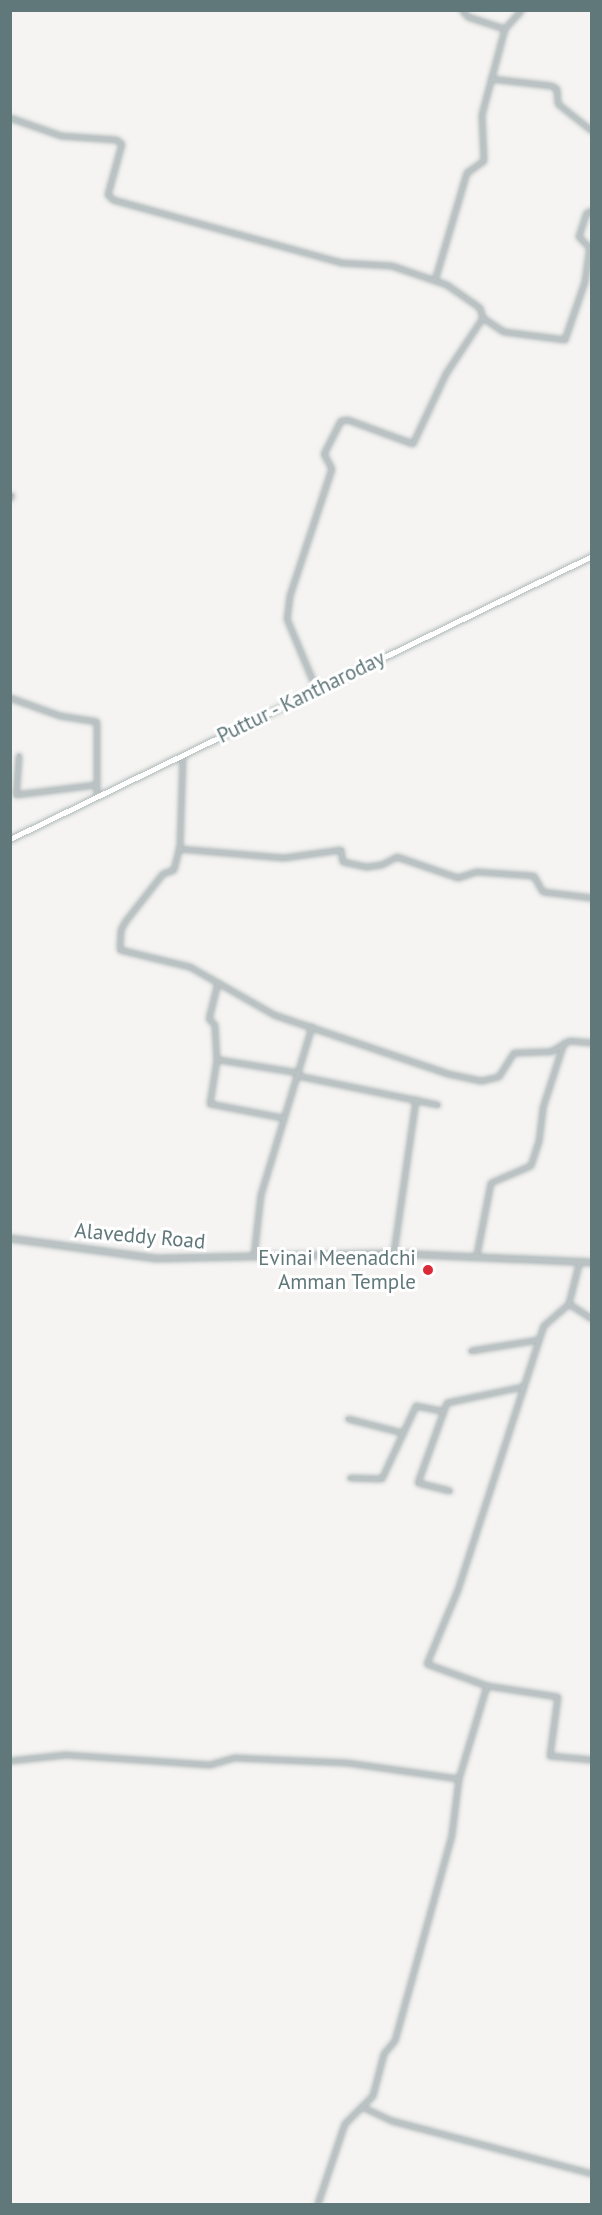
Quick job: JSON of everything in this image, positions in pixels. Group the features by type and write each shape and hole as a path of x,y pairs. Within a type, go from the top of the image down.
{"main road":[{"name":"Puttur - Kantharoday","path":"10,839 591,556"}],"street":[{"path":"462,10 468,17 505,29"},
{"path":"435,282 467,173 484,161 482,115 505,29 522,10"},
{"path":"491,79 557,89 558,104 591,131"},
{"path":"10,118 61,136 117,140 122,144 108,195 113,200 341,263 392,266 435,282 480,308 483,318 504,332 565,340 585,282 591,250 579,237 587,213 591,211"},
{"path":"316,688 287,619 302,555 332,469 324,454 341,421 348,420 413,444 446,374 483,318"},
{"path":"10,698 60,716 97,722 97,797"},
{"path":"19,756 16,795 96,785"},
{"path":"183,756 179,849 174,870 163,874 126,921 118,944 120,950 190,967 274,1015 448,1074 482,1081 493,1082 499,1077 514,1053 551,1052 564,1041 591,1043"},
{"path":"179,849 284,858 341,850 343,862 367,867 382,865 397,857 458,878 477,872 534,876 543,892 591,898"},
{"path":"218,983 209,1019 215,1025 217,1060 210,1104 284,1118"},
{"path":"254,1257 261,1195 312,1027"},
{"path":"477,1255 491,1183 531,1166 539,1142 543,1108 564,1041"},
{"path":"219,1060 299,1074 438,1105"},
{"path":"394,1253 416,1100"},
{"name":"Alaveddy Road","path":"10,1238 156,1258 394,1253 591,1262"},
{"path":"580,1260 569,1304 544,1326 458,1590 427,1664 487,1686 558,1697 550,1756 591,1760"},
{"path":"569,1304 591,1319"},
{"path":"471,1351 539,1340"},
{"path":"450,1491 418,1483 442,1410 452,1400 523,1387"},
{"path":"350,1478 382,1479 416,1406 442,1410"},
{"path":"348,1419 403,1433"},
{"path":"318,2205 345,2124 373,2096 384,2054 395,2041 452,1835 459,1779 487,1686"},
{"path":"10,1761 66,1755 210,1765 235,1758 347,1763 459,1779"},
{"path":"362,2107 392,2121 591,2174"}],"place":[{"name":"Evinai Meenadchi Amman Temple","path":"428,1270"}]}
